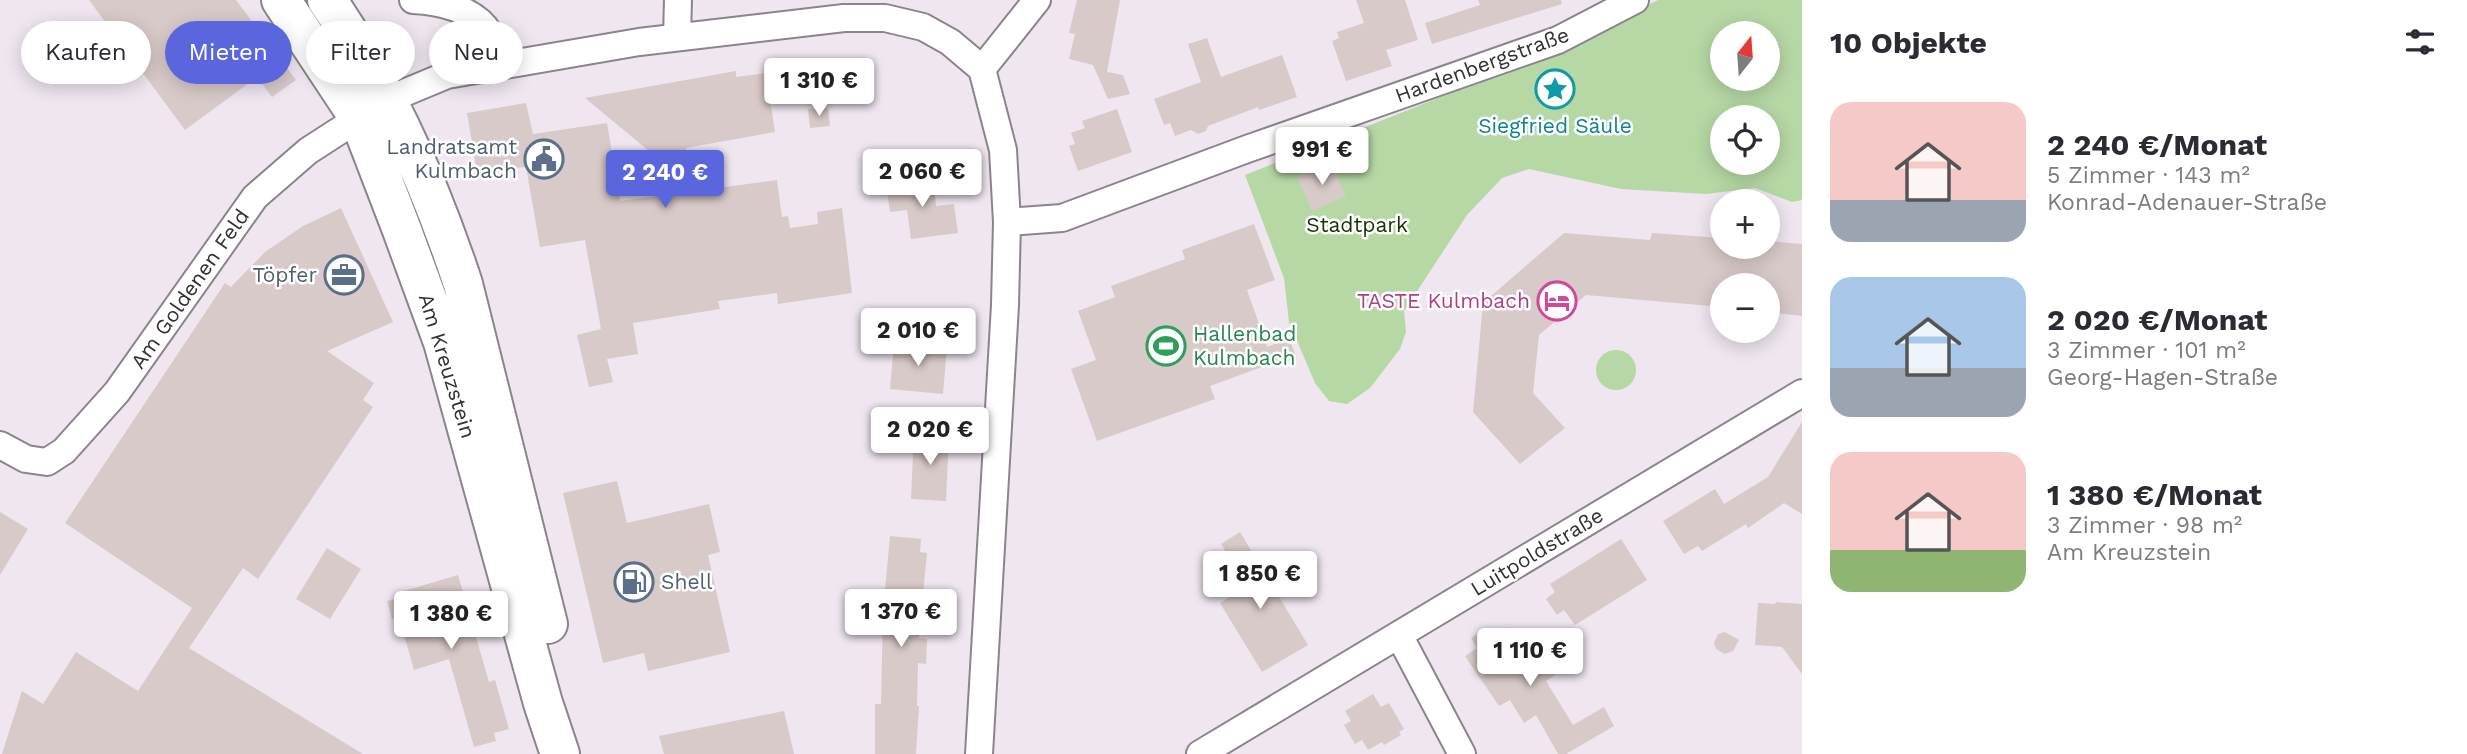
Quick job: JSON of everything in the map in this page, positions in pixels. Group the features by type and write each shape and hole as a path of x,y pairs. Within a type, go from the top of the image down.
{"main road":[{"name":"Am Kreuzstein","path":"281,0 373,109 425,180 463,284 568,698 586,754"},
{"name":"Am Kreuzstein","path":"327,0 344,24 373,109 443,342 560,754"}],"street":[{"path":"414,0 448,6 470,15 476,21"},
{"path":"677,37 678,0"},
{"path":"979,754 1005,305 1007,222 1003,150 982,69 1037,0"},
{"name":"Hardenbergstraße","path":"1007,222 1062,218 1247,149 1558,40 1626,2"},
{"name":"Am Goldenen Feld","path":"523,62 677,37 844,18 885,18 923,27 950,42 982,69"},
{"name":"Am Goldenen Feld","path":"0,445 26,460 47,461 64,452 117,392 255,197 308,151 373,109 429,83"},
{"name":"Luitpoldstraße","path":"1200,754 1802,393"},
{"path":"1399,635 1461,754"}],"green space":[{"name":"Stadtpark","path":"1658,0 1802,0 1802,200 1792,202 1780,197 1780,189 1710,189 1710,194 1706,194 1621,189 1529,169 1502,178 1467,215 1404,311 1406,332 1400,349 1370,388 1347,404 1329,401 1315,383 1289,322 1284,278 1245,175 1556,51"},
{"path":"1616,350 1630,356 1636,370 1630,384 1616,390 1602,384 1596,370 1602,356"}],"building":[{"path":"89,0 236,0 252,21 165,21 165,84 247,84 185,130 151,84 151,21 105,21"},
{"path":"1077,0 1120,0 1107,72 1123,75 1130,94 1108,99 1093,65 1069,59 1075,34 1069,33"},
{"path":"1356,0 1405,0 1418,40 1386,50 1392,66 1346,81 1332,41 1339,38 1337,32 1364,23"},
{"path":"1478,0 1561,0 1562,4 1432,44 1425,23 1480,5"},
{"path":"1207,38 1221,77 1282,55 1297,97 1259,110 1258,107 1208,126 1206,131 1198,134 1191,130 1175,136 1170,123 1164,125 1154,99 1201,82 1188,44"},
{"path":"736,71 736,77 766,73 775,132 686,148 688,192 777,180 782,217 788,216 790,228 818,224 817,212 842,208 852,293 778,304 777,293 718,301 720,309 633,323 638,354 607,359 613,382 589,387 577,335 601,329 585,240 540,247 526,167 477,172 467,113 526,103 533,134 607,123 620,201 672,194 661,161 585,98"},
{"path":"262,84 290,84 272,97"},
{"path":"828,108 830,126 810,128 808,109"},
{"path":"1117,109 1132,152 1078,171 1069,146 1075,144 1071,133 1085,128 1082,121"},
{"path":"1331,162 1346,196 1312,211 1297,177"},
{"path":"933,178 936,206 954,204 958,233 911,239 907,210 890,212 886,184"},
{"path":"341,208 393,322 327,351 374,383 363,400 373,407 258,579 243,568 189,648 363,754 2,754 22,691 43,704 76,652 138,691 192,608 65,523 225,283 231,287 265,252 303,226"},
{"name":"Hallenbad Kulmbach","path":"1254,224 1275,280 1247,290 1273,363 1210,386 1215,399 1097,441 1071,369 1096,360 1078,311 1115,297 1111,286 1185,259 1182,250"},
{"path":"1564,233 1650,240 1652,233 1710,237 1710,259 1780,259 1780,242 1802,244 1802,316 1780,313 1780,273 1710,273 1710,306 1586,295 1539,335 1533,393 1565,428 1520,464 1473,412 1483,303"},
{"path":"1289,338 1297,359 1275,366 1267,347"},
{"path":"894,342 947,347 943,394 890,389"},
{"path":"1802,422 1802,514 1784,503 1748,528 1746,524 1702,551 1698,546 1684,554 1663,521 1715,489 1724,504 1768,477"},
{"path":"914,434 949,435 946,501 911,499"},
{"path":"617,481 627,523 709,504 720,552 708,555 730,652 648,671 644,653 603,663 563,493"},
{"path":"0,512 28,529 0,575"},
{"path":"1240,532 1308,645 1262,672 1220,603 1248,586 1221,544"},
{"path":"890,536 921,539 920,552 927,553 923,594 921,593 919,638 927,639 926,664 918,663 916,754 875,754 875,704 881,704 883,612"},
{"path":"1621,539 1647,580 1575,625 1564,610 1557,615 1546,599 1555,592 1550,584"},
{"path":"327,548 361,569 330,619 296,599"},
{"path":"458,575 489,682 495,680 509,729 494,733 496,741 474,747 449,659 414,670 399,617 392,619 387,601 406,596 404,591"},
{"path":"1758,603 1802,604 1802,674 1782,647 1755,645"},
{"path":"1510,627 1517,639 1529,632 1555,675 1546,681 1573,725 1604,707 1614,726 1566,754 1558,754 1536,715 1524,723 1510,700 1499,706 1465,656 1477,648 1471,638 1488,628 1493,637"},
{"path":"1725,632 1739,640 1733,651 1725,654 1716,649 1714,643 1718,634"},
{"path":"1373,694 1381,707 1389,703 1404,729 1399,732 1401,735 1384,745 1382,742 1368,750 1362,740 1355,744 1344,725 1351,721 1345,711"},
{"path":"784,711 794,754 664,754 659,736"}],"place":[{"name":"Siegfried Säule","path":"1555,89"},
{"name":"Landratsamt Kulmbach","path":"544,159"},
{"name":"Töpfer","path":"344,275"},
{"name":"TASTE Kulmbach","path":"1557,301"},
{"name":"Hallenbad Kulmbach","path":"1166,346"},
{"name":"Shell","path":"634,582"}]}
